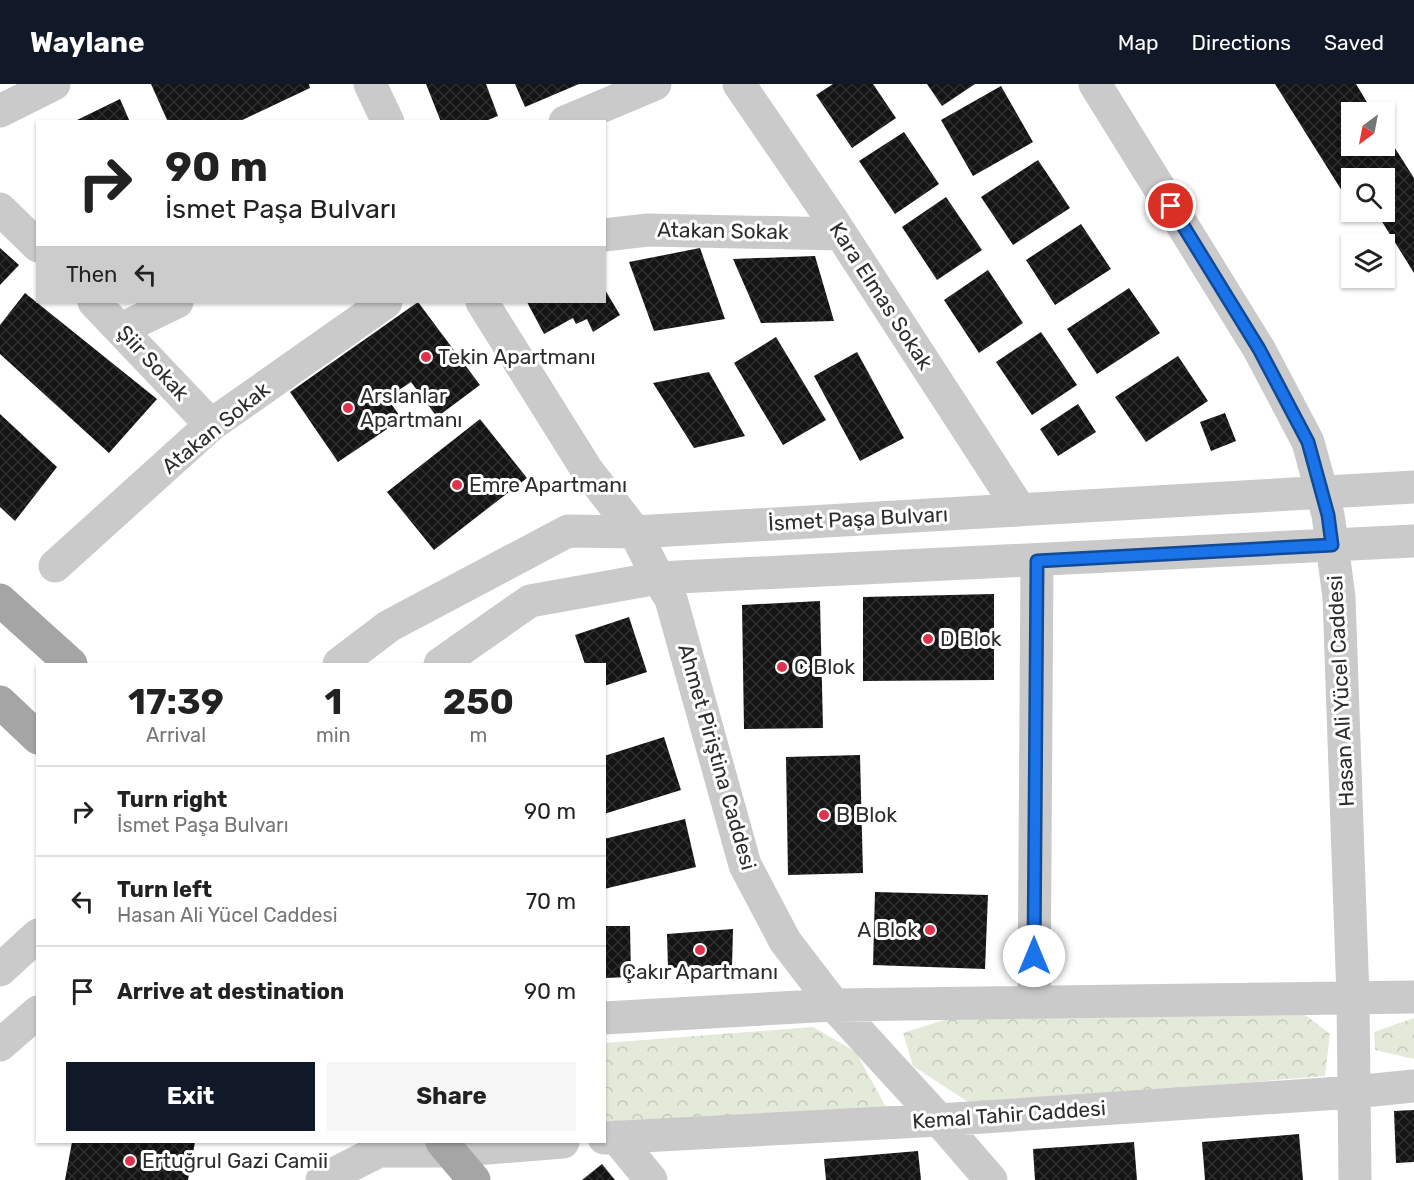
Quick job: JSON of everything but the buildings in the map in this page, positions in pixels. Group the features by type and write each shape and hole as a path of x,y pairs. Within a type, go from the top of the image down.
{"main road":[{"path":"0,600 70,663"},
{"path":"0,702 36,736"},
{"path":"446,1146 474,1180"}],"street":[{"path":"0,111 54,84"},
{"path":"370,84 387,120"},
{"path":"569,120 655,84"},
{"name":"Kara Elmas Sokak","path":"739,84 841,234 1020,510"},
{"name":"Hasan Ali Yücel Caddesi","path":"1095,84 1259,349 1308,442 1328,515 1339,597 1353,997 1355,1180"},
{"path":"0,209 36,244"},
{"name":"Atakan Sokak","path":"606,235 648,230 841,234"},
{"name":"Şiir Sokak","path":"95,303 212,425"},
{"path":"122,329 175,303"},
{"name":"Atakan Sokak","path":"55,566 212,425 385,303"},
{"name":"Ahmet Piriştina Caddesi","path":"483,303 587,470 635,532 671,599 744,865 785,941 834,1005 991,1180"},
{"name":"İsmet Paşa Bulvarı","path":"340,663 389,626 568,531 635,532 1414,487"},
{"path":"441,663 530,601 658,578 1414,541"},
{"path":"1034,1003 1037,561"},
{"path":"0,970 36,937"},
{"path":"606,1018 834,1005 1414,997"},
{"path":"0,1045 36,1014"},
{"name":"Kemal Tahir Caddesi","path":"610,1138 939,1120 1414,1086"},
{"path":"610,1138 651,1180"},
{"path":"322,1180 379,1151 534,1143"}],"green space":[{"path":"1300,1011 1330,1034 1325,1076 1145,1091 968,1102 913,1066 903,1033 950,1018"},
{"path":"1414,1018 1414,1059 1375,1050 1374,1032"},
{"path":"813,1027 856,1052 886,1107 828,1113 606,1122 606,1043"}],"place":[{"name":"Tekin Apartmanı","path":"426,357"},
{"name":"Arslanlar Apartmanı","path":"348,408"},
{"name":"Emre Apartmanı","path":"457,485"},
{"name":"D Blok","path":"928,639"},
{"name":"C Blok","path":"782,667"},
{"name":"B Blok","path":"824,815"},
{"name":"A Blok","path":"930,930"},
{"name":"Çakır Apartmanı","path":"700,950"},
{"name":"Ertuğrul Gazi Camii","path":"130,1161"}],"route":[{"path":"1034,956 1037,561 1332,545 1328,515 1308,442 1259,349 1171,206"}]}
